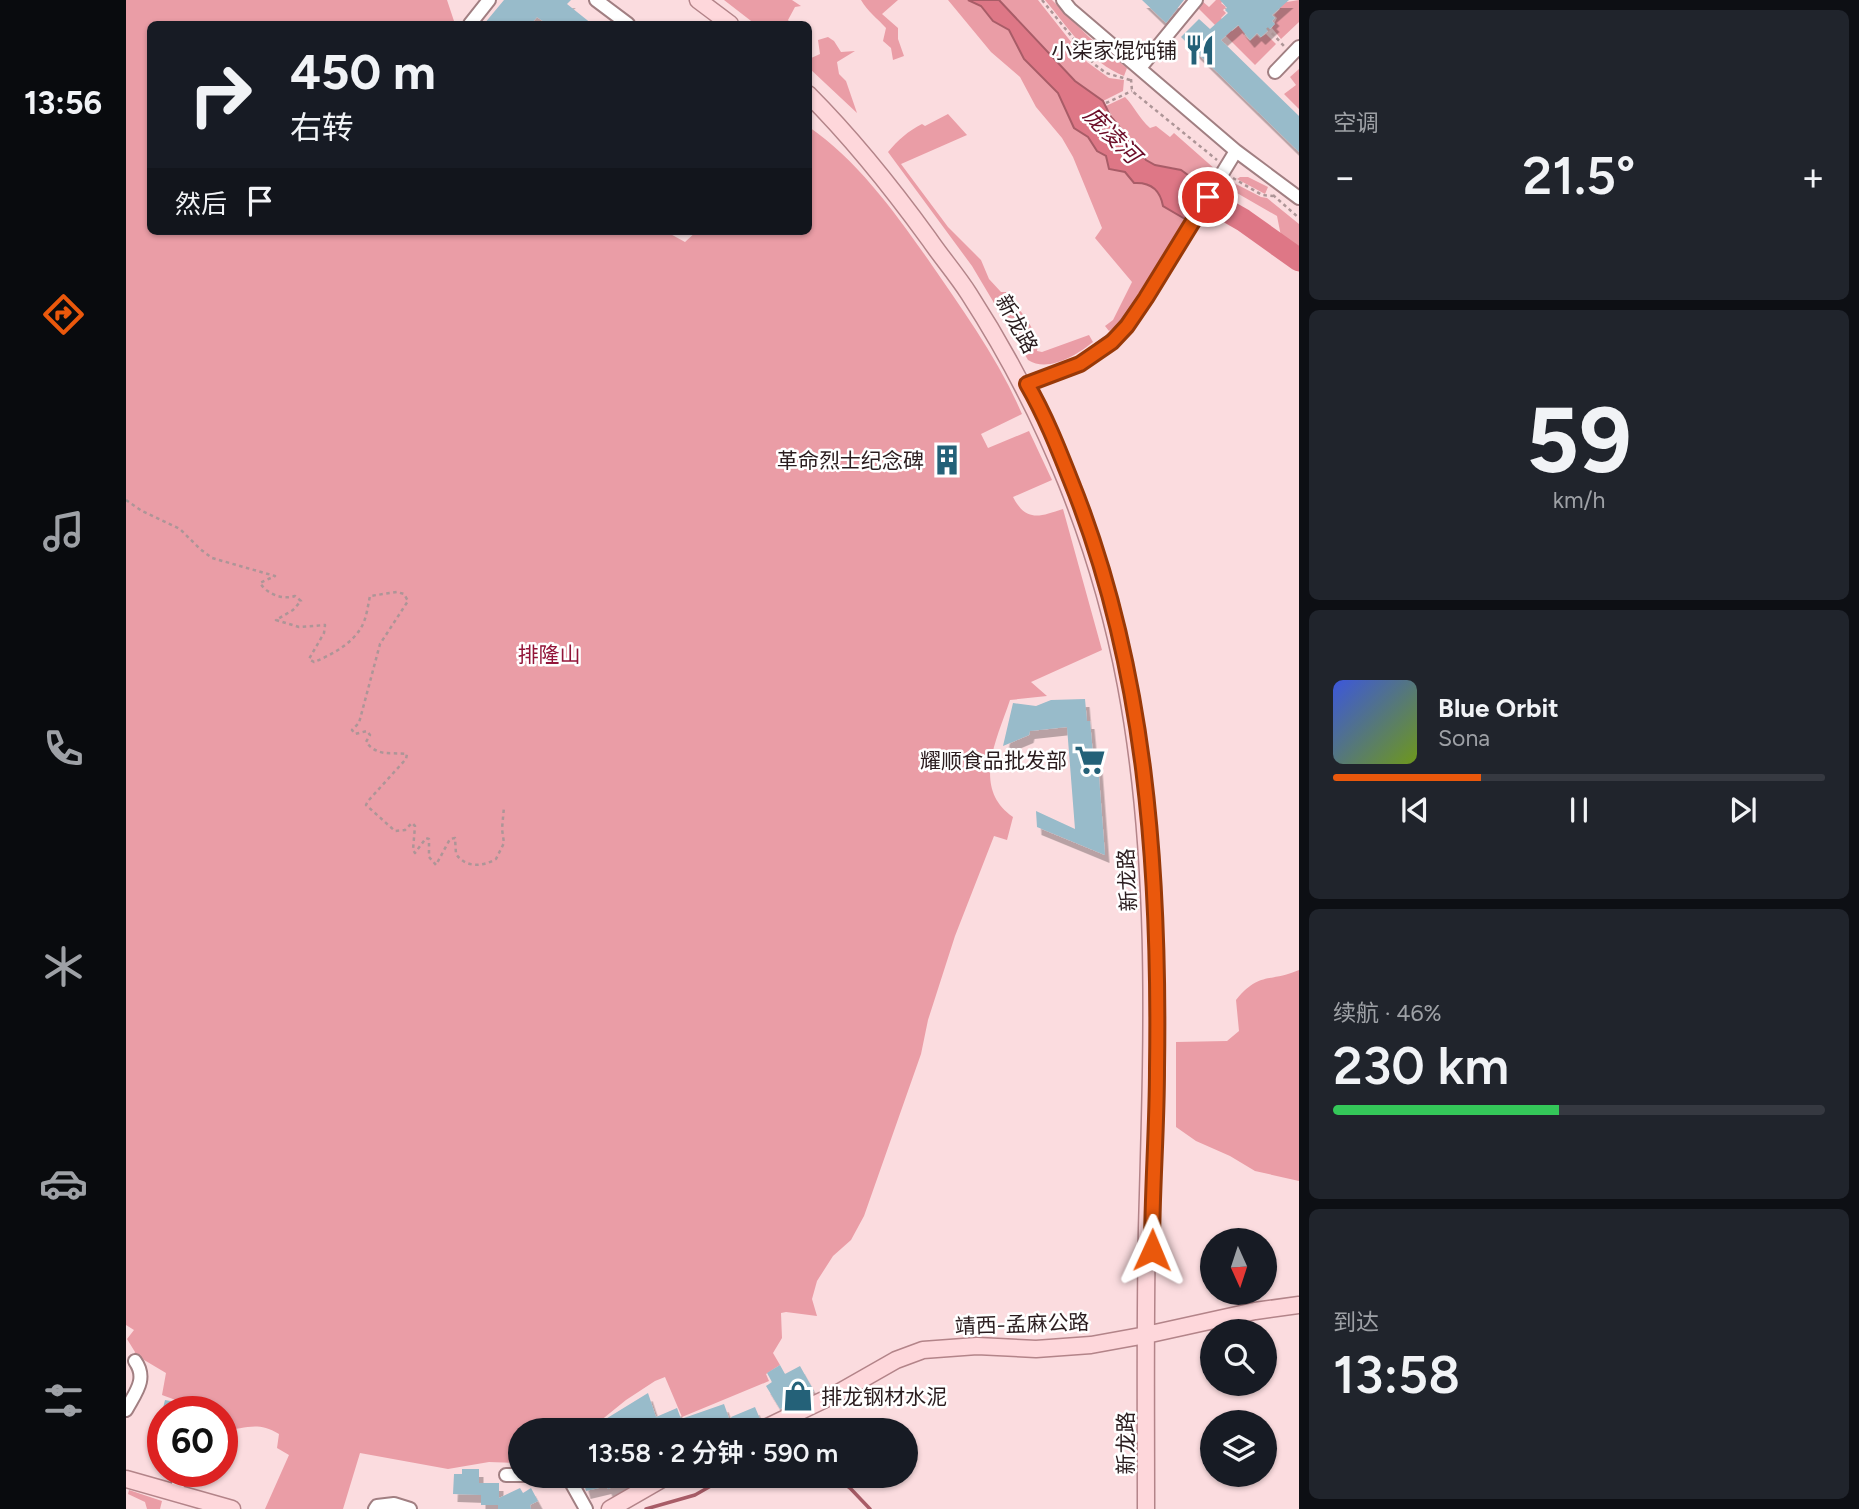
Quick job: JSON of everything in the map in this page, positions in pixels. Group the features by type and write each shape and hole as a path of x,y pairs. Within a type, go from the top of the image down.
{"main road":[{"path":"698,0 726,21"},
{"path":"710,0 736,21"},
{"name":"新龙路","path":"812,88 887,169 976,294 1047,423 1088,524 1117,620 1132,687 1149,813 1156,929 1157,1070 1152,1308 1146,1335 1146,1509"},
{"name":"新龙路","path":"812,98 880,172 955,274 1025,385"},
{"name":"靖西-孟麻公路","path":"786,1418 838,1393 895,1360 923,1350 977,1346 1036,1349 1091,1345 1224,1317 1299,1305"},
{"path":"126,1479 232,1509"},
{"path":"610,1509 646,1488"}],"street":[{"path":"472,21 489,0"},
{"path":"596,0 624,21"},
{"path":"1063,0 1070,9 1236,151 1299,198"},
{"path":"1140,68 1196,0"},
{"path":"1275,72 1295,51"},
{"path":"1025,385 1080,364 1112,342 1141,305 1236,151"},
{"path":"126,1410 141,1377 141,1369 135,1361"},
{"path":"176,1493 177,1487"},
{"path":"574,1488 586,1509"},
{"path":"375,1509 377,1506 394,1504 410,1509"}],"path":[{"path":"1042,0 1094,64 1112,76 1130,80"},
{"path":"1267,28 1295,51"},
{"path":"1140,68 1133,73 1130,80 1132,91 1220,162 1222,175 1258,193 1273,196"},
{"path":"1106,103 1132,91"},
{"path":"126,500 142,511 180,529 212,558 275,576 260,583 262,587 279,596 295,596 301,601 293,610 276,620 299,627 325,625 324,633 309,659 314,662 338,650 355,635 364,623 370,596 404,594 408,601 380,644 359,723 352,730 355,734 370,734 366,742 373,751 407,754 406,759 366,805 395,831 405,830 412,823 415,826 413,850 415,853 419,851 426,838 429,839 429,857 436,865 450,839 455,838 456,854 467,864 476,865 496,859 504,844 504,807"}],"green space":[{"name":"排隆山","path":"126,0 447,0 454,21 147,21 147,235 672,235 685,242 693,235 812,235 812,129 843,154 888,204 991,353 1022,414 981,434 988,448 1029,431 1052,480 1013,497 1028,514 1047,514 1063,509 1102,650 1031,682 1047,696 1010,700 994,747 990,778 1000,805 1013,817 1007,840 994,836 955,936 928,1020 921,1054 864,1216 851,1240 833,1256 817,1281 812,1299 817,1316 781,1313 782,1338 773,1353 780,1365 766,1374 769,1381 682,1417 665,1377 626,1400 604,1418 508,1418 508,1463 489,1462 448,1469 360,1453 343,1509 265,1509 289,1455 277,1448 279,1434 263,1427 238,1429 238,1396 162,1395 166,1373 134,1354 127,1339 134,1330 126,1325"},
{"path":"724,0 792,0 801,6 795,7 789,21 751,21"},
{"path":"861,0 898,0 882,14 898,28 898,39 904,56 893,60 891,48 883,41 886,28"},
{"path":"948,0 968,0 981,6 993,21 1009,30 1024,59 1058,93 1074,128 1089,137 1094,147 1106,156 1113,170 1126,172 1155,188 1174,211 1185,219 1142,295 1119,324 1109,331 1105,326 1113,320 1132,282 1095,238 1102,228 1073,157 1062,138 1036,107 1020,77 991,52"},
{"path":"999,0 1038,0 1087,62 1109,78 1124,80 1123,91 1103,101 1075,81"},
{"path":"1045,0 1052,0 1089,37 1127,68 1124,76 1090,53"},
{"path":"1216,0 1224,0 1221,3 1226,7 1223,10 1226,13 1221,18 1232,31 1244,22 1244,35 1250,41 1257,35 1260,38 1266,34 1276,44 1255,65 1196,6 1202,1 1209,7"},
{"path":"1285,0 1299,0 1299,22 1281,39 1272,28 1277,18 1274,15 1280,9 1276,5"},
{"path":"828,37 841,52 855,51 837,62 839,74 846,81 857,113 812,71 812,58 820,54 818,40"},
{"path":"1299,69 1299,109 1284,94 1296,85 1290,77"},
{"path":"1125,97 1150,128 1156,126 1170,137 1174,133 1216,170 1209,182 1206,179 1199,183 1174,168 1155,165 1146,160 1123,133 1106,106"},
{"path":"948,114 967,135 901,164 948,227 981,260 989,279 1001,292 1006,292 1015,307 1017,306 1034,333 1037,351 1042,352 1089,335 1093,342 1071,357 1044,364 1028,360 972,266 888,152 912,130"},
{"path":"1248,177 1268,187 1265,194 1237,179"},
{"path":"1234,183 1267,198 1299,224 1299,253 1281,236 1277,216 1230,189"},
{"path":"1299,970 1299,1181 1255,1171 1196,1141 1176,1127 1176,1042 1227,1041 1239,1031 1236,1000 1244,991 1259,981"},
{"path":"129,1490 162,1501 160,1509 147,1509 145,1502 128,1494"}],"water":[{"path":"968,0 999,0 1075,81 1103,101 1110,115 1146,160 1155,165 1181,170 1199,183 1206,179 1209,182 1185,219 1163,206 1153,188 1134,183 1125,172 1109,169 1106,156 1097,151 1088,137 1074,128 1058,93 1024,59 1009,30 993,21 981,6"}],"building":[{"path":"504,0 571,0 567,4 588,21 543,21 537,17 534,21 486,21"},
{"path":"1142,0 1184,0 1166,23"},
{"path":"1220,0 1289,0 1272,15 1275,24 1261,37 1257,33 1250,40 1238,25 1221,40 1299,116 1299,152 1181,37 1199,19 1210,29 1228,13"},
{"path":"1085,699 1094,765 1098,764 1105,855 1037,827 1036,811 1075,829 1067,727 1030,731 1029,735 1003,746 1013,703 1036,706 1051,700"},
{"path":"780,1365 785,1374 800,1366 814,1391 780,1409 766,1386 772,1382 767,1373"},
{"path":"648,1393 656,1417 677,1408 681,1418 607,1418"},
{"path":"724,1404 729,1418 684,1418"},
{"path":"755,1407 760,1418 731,1418"},
{"path":"462,1469 479,1469 479,1483 499,1483 499,1498 520,1488 523,1493 531,1488 538,1501 530,1505 531,1509 498,1509 498,1505 481,1505 481,1495 453,1494 454,1474 462,1474"}],"waterway":[{"name":"庞凌河","path":"1187,188 1243,220 1299,260"},
{"path":"646,1509 695,1495 707,1488"},
{"path":"850,1488 870,1509"}],"place":[{"name":"小柒家馄饨铺","path":"1200,50"},
{"name":"革命烈士纪念碑","path":"947,460"},
{"name":"耀顺食品批发部","path":"1090,760"},
{"name":"排龙钢材水泥","path":"798,1396"}],"route":[{"path":"1152,1250 1158,1014 1156,929 1149,813 1132,687 1117,620 1093,535 1042,412 1027,384 1080,364 1112,342 1146,298 1208,197"}]}
